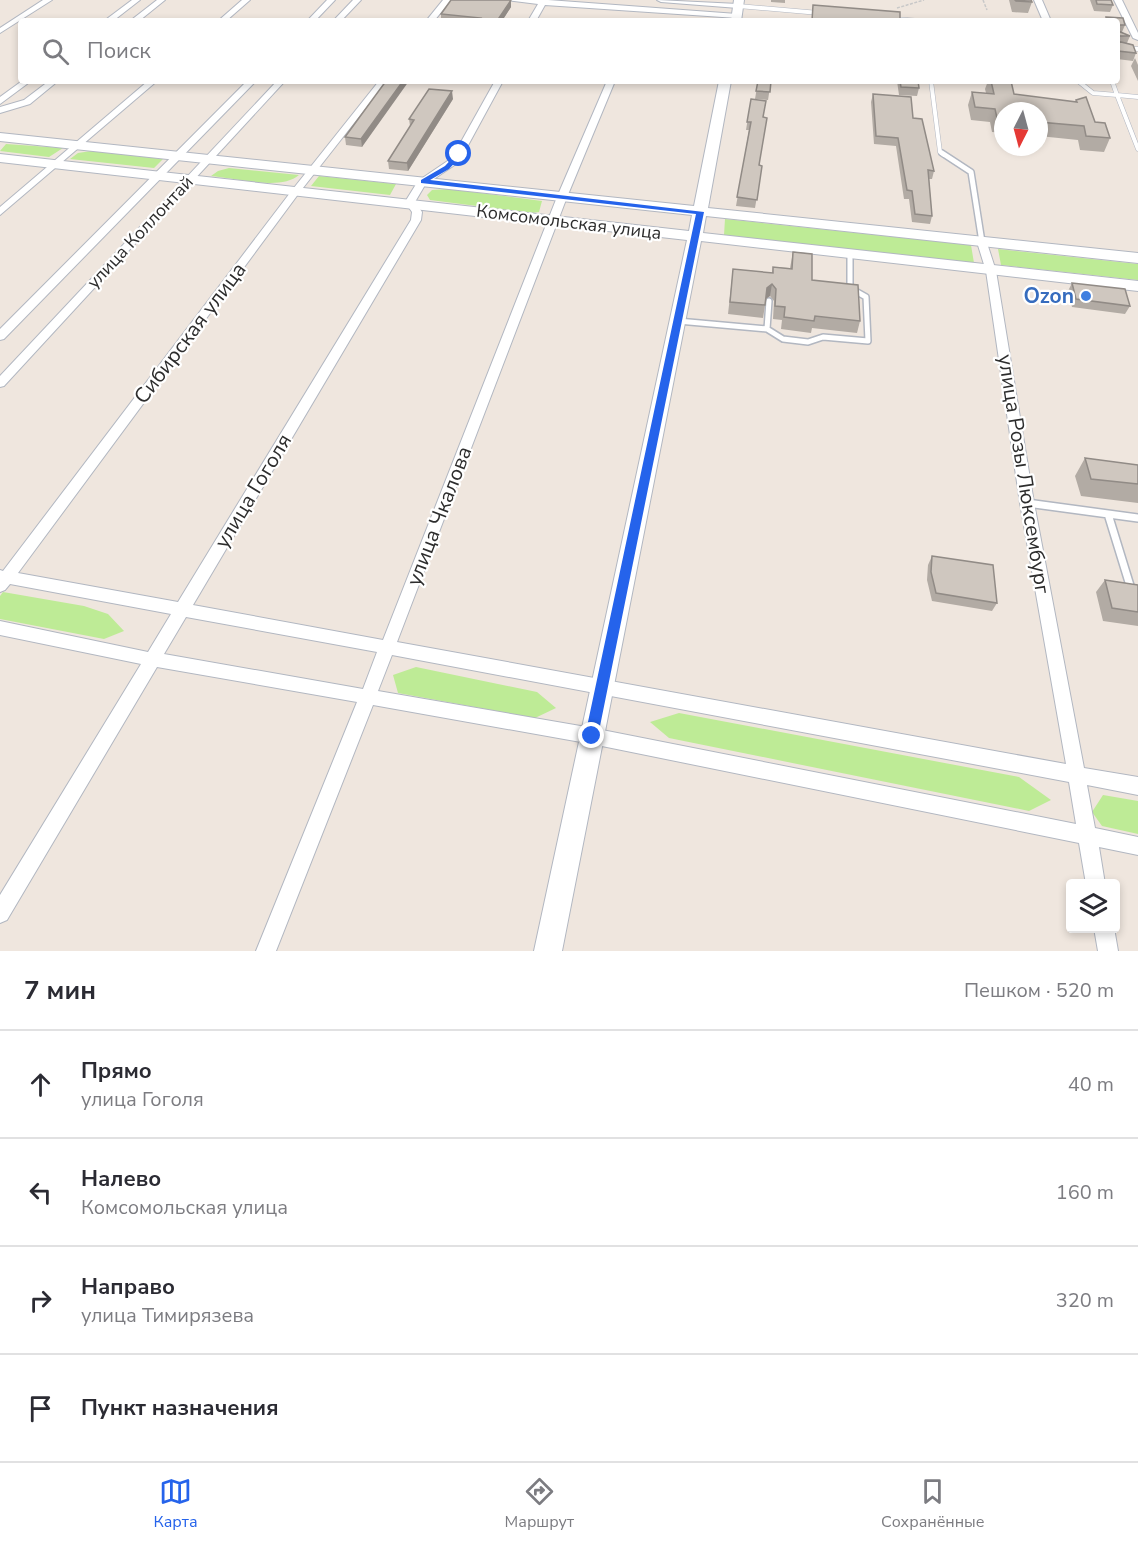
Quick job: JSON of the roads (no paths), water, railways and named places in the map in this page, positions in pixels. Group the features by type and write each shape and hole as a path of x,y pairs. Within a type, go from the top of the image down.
{"street":[{"path":"20,18 48,0"},
{"path":"112,18 136,0"},
{"path":"138,18 161,0"},
{"path":"225,18 246,0"},
{"path":"314,18 331,0"},
{"path":"340,18 357,0"},
{"path":"432,18 447,0"},
{"path":"511,0 641,9 737,11"},
{"path":"637,18 643,0"},
{"path":"661,0 737,11"},
{"path":"1038,0 1046,18"},
{"path":"1118,0 1137,38"},
{"path":"534,18 543,1"},
{"path":"0,31 18,19"},
{"path":"1127,37 1137,38"},
{"path":"0,101 23,84"},
{"path":"0,110 27,102 50,84"},
{"path":"0,212 150,84"},
{"name":"улица Коллонтай","path":"0,336 249,84"},
{"name":"улица Коллонтай","path":"0,383 278,84"},
{"name":"Сибирская улица","path":"2,580 296,191 381,84"},
{"path":"410,203 423,182 456,159 498,84"},
{"name":"улица Чкалова","path":"266,951 388,646 562,197 610,84"},
{"path":"548,951 676,320 696,237 723,84"},
{"name":"Комсомольская улица","path":"0,137 1138,258"},
{"name":"Комсомольская улица","path":"0,158 1138,286"},
{"name":"улица Гоголя","path":"0,913 416,220 417,212 410,203"},
{"name":"улица Розы Люксембург","path":"982,242 991,271 1027,503 1095,879"},
{"path":"2,580 388,646 1138,786"},
{"path":"0,628 151,659 592,736 1138,846"},
{"path":"1105,933 1108,951"}],"lane":[{"path":"737,11 831,14"},
{"path":"1120,47 1138,49"},
{"name":"улица Розы Люксембург","path":"931,84 940,152 971,172 982,242"},
{"path":"1082,84 1093,93 1138,97"},
{"path":"1113,84 1138,149"},
{"path":"676,320 767,330 783,339 808,342 823,337 868,341 866,297 850,288 850,255"},
{"path":"767,330 769,301"},
{"path":"1027,503 1138,518"},
{"path":"1108,514 1132,592 1138,593"}],"place":[{"name":"Ozon","path":"1086,296"}]}
